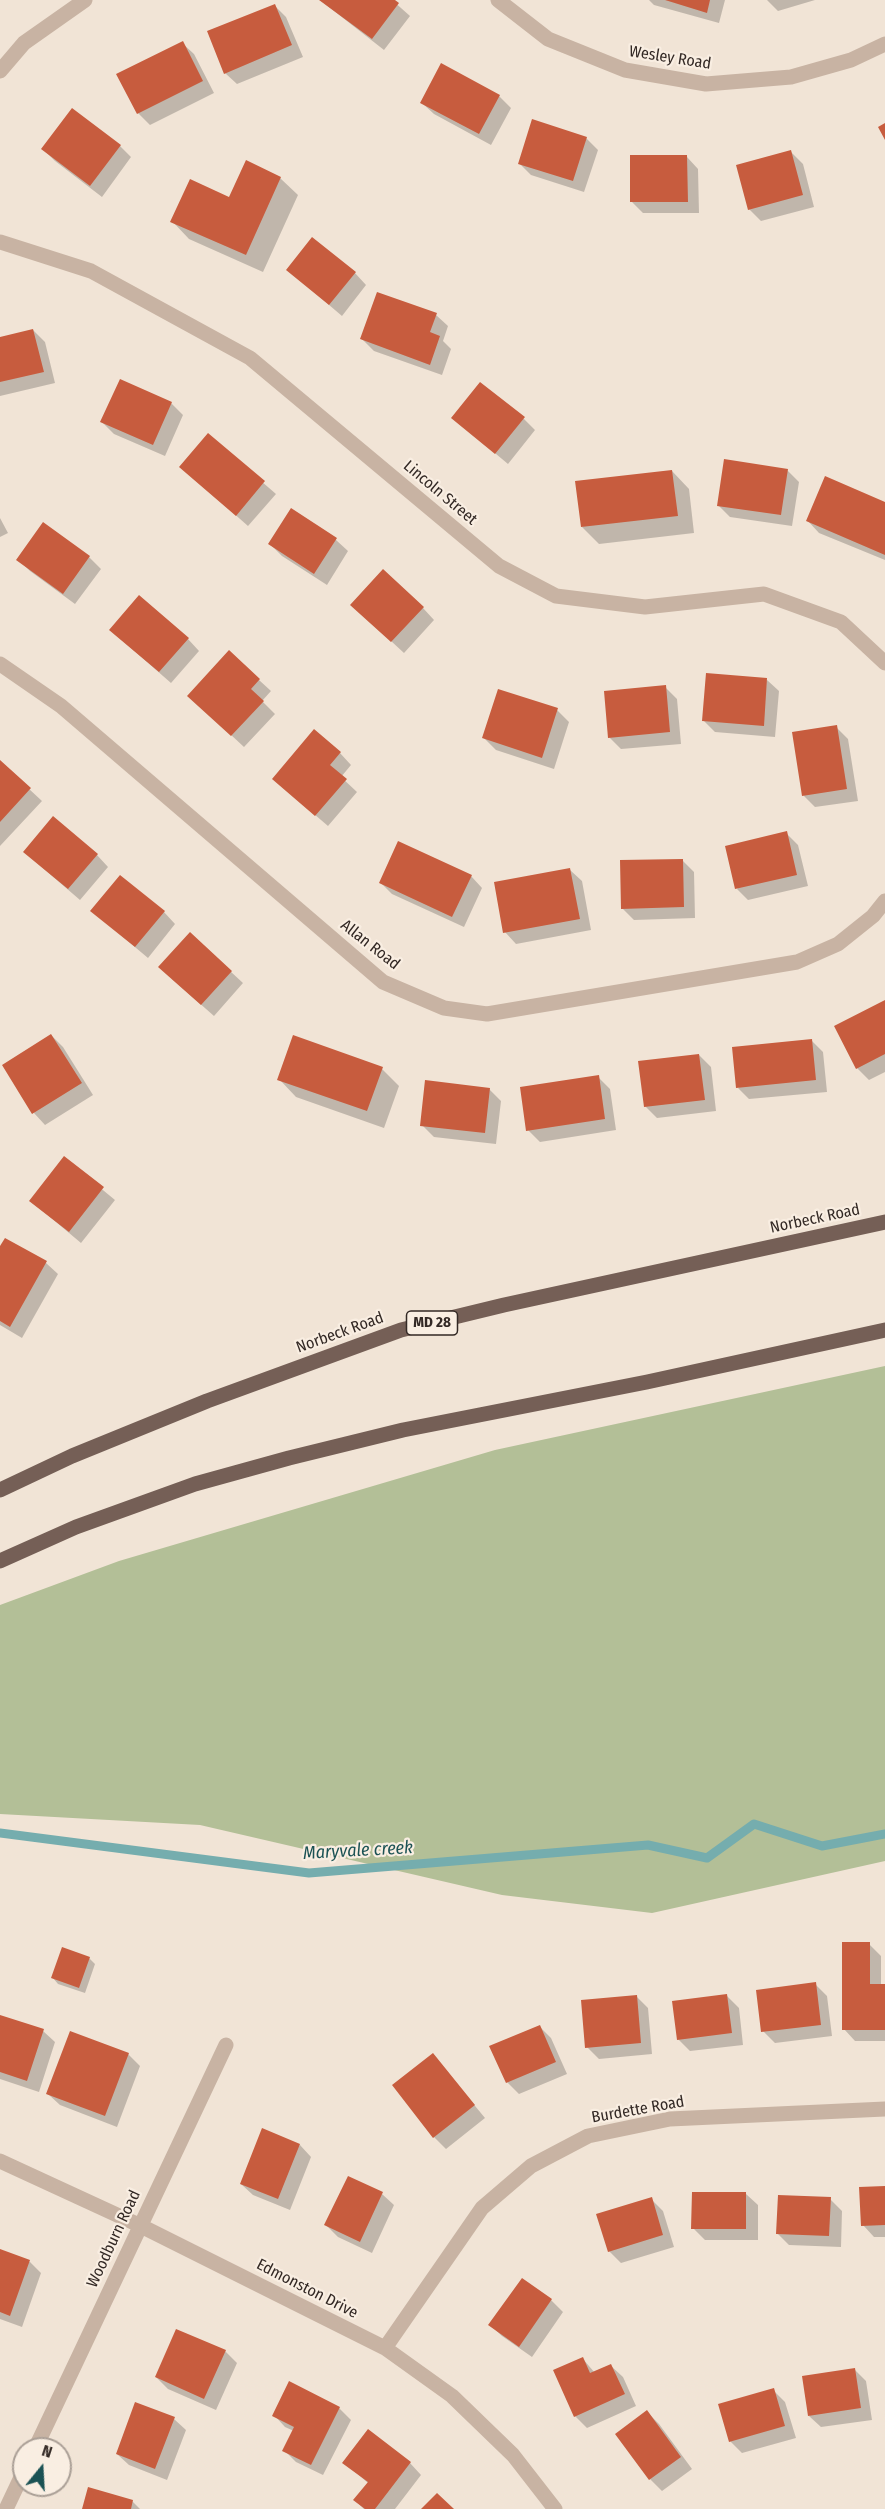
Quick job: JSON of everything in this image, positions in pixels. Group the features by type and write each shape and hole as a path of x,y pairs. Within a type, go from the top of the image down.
{"main road":[{"name":"Norbeck Road","path":"0,1490 72,1456 207,1401 401,1330 504,1305 885,1222"},
{"path":"0,1561 76,1527 195,1484 289,1458 404,1430 647,1382 885,1330"}],"street":[{"path":"0,70 24,43 85,0"},
{"name":"Wesley Road","path":"498,0 548,39 559,44 625,70 706,84 791,77 851,60 885,44"},
{"name":"Lincoln Street","path":"0,242 91,271 250,358 499,566 556,596 645,607 764,594 841,622 885,663"},
{"name":"Allan Road","path":"0,664 61,706 383,982 444,1008 487,1014 797,962 838,944 873,916 885,901"},
{"name":"Woodburn Road","path":"41,2437 225,2045"},
{"name":"Burdette Road","path":"385,2348 482,2208 531,2166 588,2136 670,2120 885,2109"},
{"name":"Edmonston Drive","path":"0,2161 141,2226 385,2348 452,2396 513,2455 555,2509"}],"green space":[{"path":"885,1366 885,1861 652,1913 502,1895 200,1825 0,1814 0,1605 119,1561 495,1450"}],"building":[{"path":"319,0 395,0 399,3 372,39"},
{"path":"665,0 710,0 707,13"},
{"path":"275,4 292,45 224,74 207,31"},
{"path":"183,41 203,81 137,114 116,74"},
{"path":"441,63 500,95 479,134 420,103"},
{"path":"72,108 121,145 90,186 41,149"},
{"path":"532,119 587,137 573,181 518,164"},
{"path":"885,123 885,140 878,127"},
{"path":"791,150 803,195 748,210 736,165"},
{"path":"630,155 687,155 688,202 630,202"},
{"path":"246,160 281,177 246,255 170,222 190,179 229,197"},
{"path":"312,237 356,272 329,305 286,270"},
{"path":"377,292 437,313 430,332 440,336 430,365 360,339"},
{"path":"33,329 44,372 0,382 0,337"},
{"path":"120,379 172,402 153,445 100,422"},
{"path":"480,382 525,417 495,454 451,418"},
{"path":"208,433 265,481 236,516 179,467"},
{"path":"724,459 788,469 781,515 717,506"},
{"path":"672,470 678,516 581,527 575,481"},
{"path":"825,476 885,502 885,555 806,521"},
{"path":"291,508 337,538 314,574 268,544"},
{"path":"43,522 90,556 63,594 16,560"},
{"path":"383,569 424,607 391,642 350,605"},
{"path":"139,595 189,638 159,672 109,630"},
{"path":"229,650 260,679 251,689 264,701 231,736 187,696"},
{"path":"706,673 767,678 764,726 702,721"},
{"path":"666,685 670,732 608,738 604,691"},
{"path":"498,689 558,708 542,758 482,738"},
{"path":"837,725 847,789 802,796 792,732"},
{"path":"314,729 341,752 330,765 347,779 315,816 272,779"},
{"path":"0,760 31,788 0,822"},
{"path":"53,816 98,854 68,889 23,852"},
{"path":"787,831 797,875 735,889 725,846"},
{"path":"398,841 472,875 452,917 379,883"},
{"path":"683,859 684,907 621,909 620,860"},
{"path":"570,868 580,919 503,933 494,882"},
{"path":"120,875 165,911 135,947 90,911"},
{"path":"190,932 232,971 201,1005 158,967"},
{"path":"885,1000 885,1054 856,1069 834,1026"},
{"path":"51,1034 82,1083 32,1114 2,1065"},
{"path":"293,1035 383,1067 367,1111 277,1080"},
{"path":"812,1039 816,1080 736,1088 732,1047"},
{"path":"699,1054 705,1100 644,1107 638,1061"},
{"path":"599,1075 605,1119 526,1131 520,1087"},
{"path":"425,1080 490,1088 485,1133 420,1126"},
{"path":"64,1156 104,1187 69,1232 29,1201"},
{"path":"5,1238 47,1261 10,1327 0,1321 0,1246"},
{"path":"842,1942 870,1942 870,1984 885,1984 885,2030 842,2030"},
{"path":"62,1947 90,1957 79,1988 51,1978"},
{"path":"816,1982 821,2025 761,2032 756,1990"},
{"path":"727,1994 732,2033 677,2040 672,2001"},
{"path":"637,1995 641,2043 585,2048 581,2000"},
{"path":"0,2015 44,2029 27,2081 0,2072"},
{"path":"540,2025 556,2062 506,2083 489,2046"},
{"path":"70,2031 129,2053 105,2116 46,2094"},
{"path":"433,2053 475,2105 433,2138 392,2085"},
{"path":"262,2128 300,2144 278,2199 240,2184"},
{"path":"348,2176 383,2192 360,2242 324,2225"},
{"path":"885,2186 885,2225 861,2226 859,2187"},
{"path":"692,2192 746,2192 746,2229 691,2229"},
{"path":"778,2195 831,2197 829,2236 776,2234"},
{"path":"652,2197 663,2235 608,2252 596,2214"},
{"path":"0,2249 30,2260 10,2316 0,2312"},
{"path":"522,2278 552,2299 519,2347 488,2325"},
{"path":"176,2329 226,2350 204,2399 155,2377"},
{"path":"583,2357 590,2373 611,2364 625,2394 574,2417 553,2370"},
{"path":"855,2368 861,2408 808,2416 802,2376"},
{"path":"289,2381 340,2407 311,2465 282,2451 294,2427 272,2416"},
{"path":"774,2388 785,2426 729,2442 718,2404"},
{"path":"135,2402 175,2417 155,2469 116,2454"},
{"path":"647,2410 681,2457 649,2480 615,2434"},
{"path":"368,2429 411,2462 375,2509 365,2509 353,2500 368,2482 342,2463"},
{"path":"88,2487 133,2500 131,2509 82,2509"},
{"path":"437,2493 454,2509 421,2509"}],"waterway":[{"name":"Maryvale creek","path":"0,1833 309,1873 648,1845 707,1858 754,1824 822,1846 885,1834"}]}
